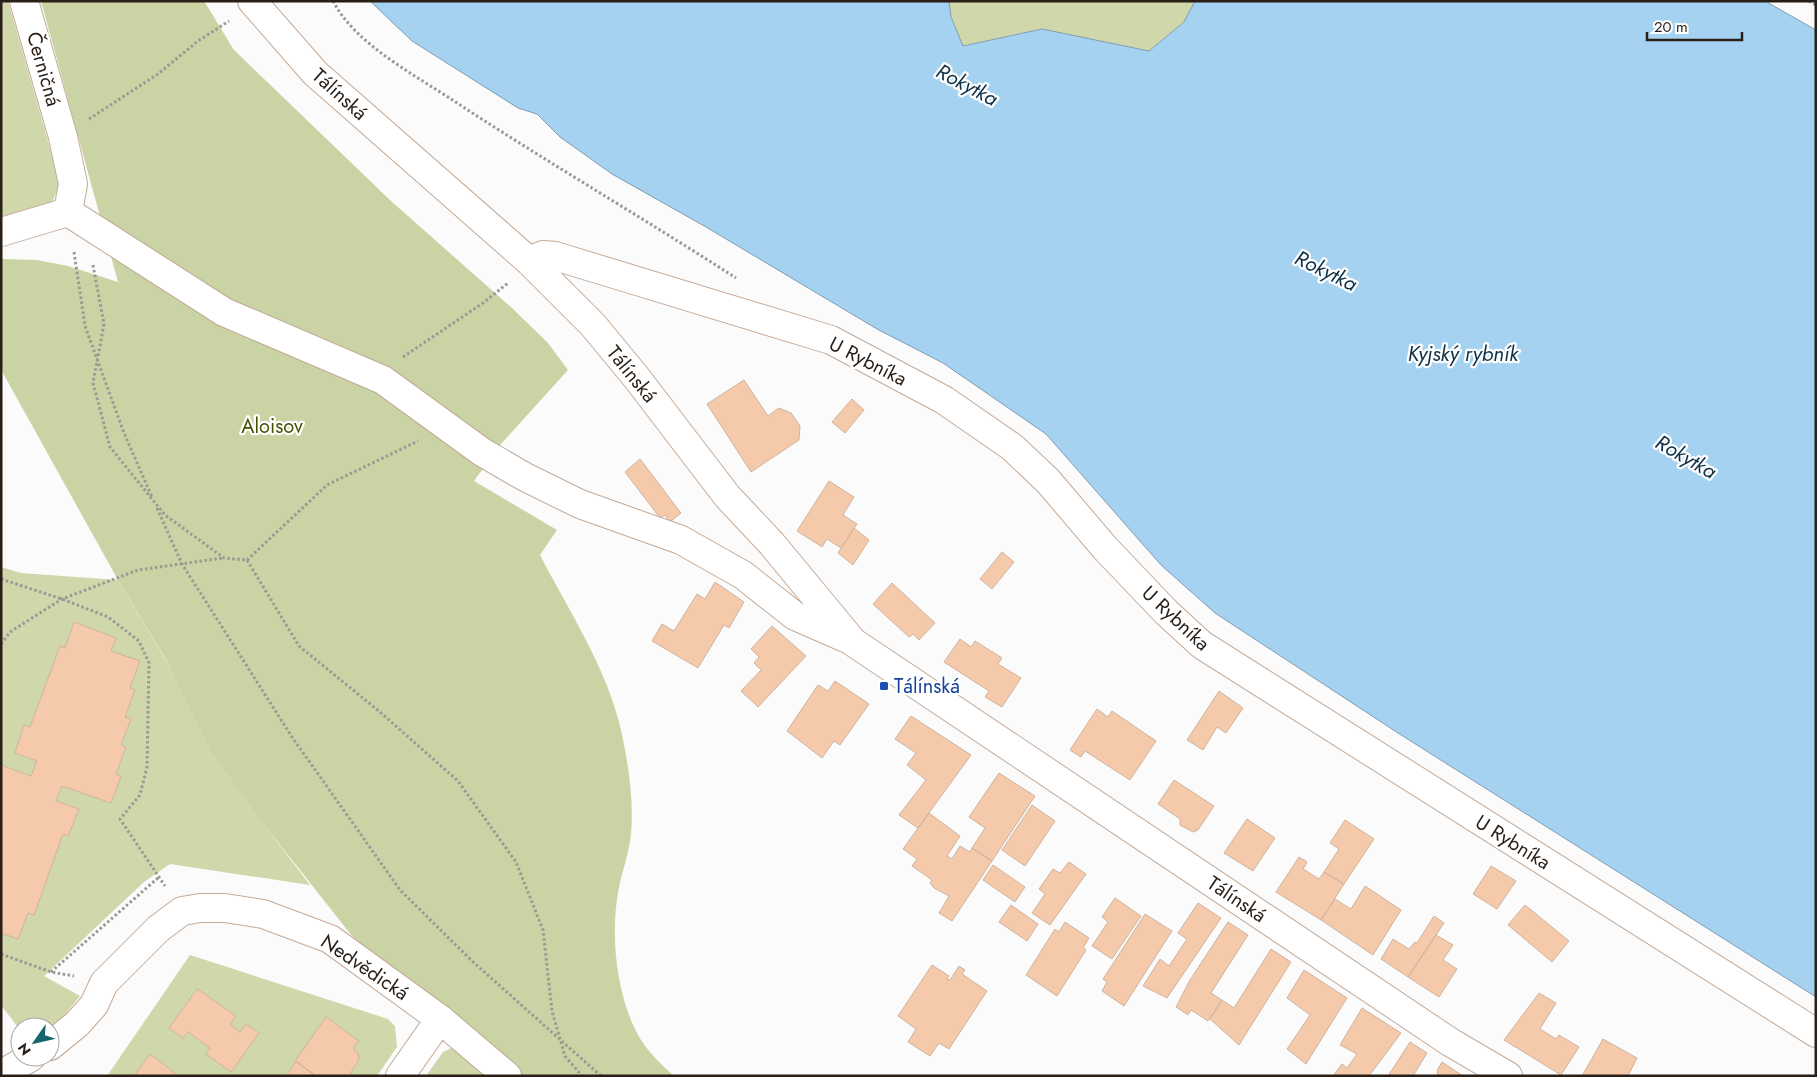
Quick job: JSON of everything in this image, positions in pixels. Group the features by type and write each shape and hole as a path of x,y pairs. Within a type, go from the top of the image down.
{"street":[{"name":"Černičná","path":"24,1 63,136 73,184 76,217"},
{"name":"Tálínská","path":"253,3 315,73 522,270 593,325 636,377 727,496 772,544 853,642 1450,1042 1508,1076"},
{"path":"1,232 76,217 224,312 383,380 482,452 580,504 681,540 743,575 795,616 853,642"},
{"name":"U Rybníka","path":"522,270 543,255 555,256 831,340 944,400 1012,447 1042,476 1105,548 1166,612 1202,645 1816,1033"},
{"name":"Nedvědická","path":"60,1038 77,1024 94,1005 104,983 158,929 182,911 200,908 225,908 263,914 330,939 440,1019 508,1076"},
{"path":"400,1076 440,1019"},
{"path":"2,1074 14,1067"}],"path":[{"path":"333,1 354,30 388,58 501,132 740,281"},
{"path":"1809,1 1816,5"},
{"path":"63,136 158,74 198,41 253,3"},
{"path":"76,217 85,326 124,434 182,564 292,737 400,890 472,961 601,1076"},
{"path":"76,217 104,324 93,383 110,447 165,515 224,558"},
{"path":"383,380 404,356 483,303 522,270"},
{"path":"1,644 10,632 62,599 138,570 224,558 247,560 328,485 448,427"},
{"path":"247,560 299,646 458,781 516,862 544,930 552,1011 560,1041 565,1056 582,1076"},
{"path":"1,579 62,599 108,618 139,641 149,663 147,767 140,795 120,819 182,911"},
{"path":"52,972 159,877"},
{"path":"1,954 52,972 104,983"}],"green space":[{"path":"1,1 8,1 60,183 52,203 1,218"},
{"name":"Aloisov","path":"41,1 204,1 234,50 391,201 513,309 548,343 568,370 500,445 474,481 557,530 540,555 606,682 620,726 628,766 632,808 631,834 618,893 615,929 615,949 621,988 626,1007 641,1040 652,1055 674,1076 522,1076 413,981 386,966 352,936 266,827 214,755 167,661 118,580 1,368 1,259 37,260 68,266 118,282"},
{"path":"949,1 1195,1 1184,22 1149,51 1042,29 962,46 951,17"},
{"path":"1,567 21,573 118,580 266,827 310,885 170,864 144,882 44,976 80,996 60,1021 60,1017 10,1017 1,1005 1,933 18,939 28,913 34,914 63,834 68,836 79,809 56,801 62,786 111,803 121,776 116,774 126,748 121,745 131,719 125,717 135,690 130,688 111,651 116,638 74,623 65,648 60,647 30,727 24,725 15,753 37,761 31,776 1,765"},
{"path":"190,955 388,1019 395,1026 397,1047 377,1076 349,1076 359,1059 358,1053 353,1048 358,1041 326,1017 286,1076 173,1076 175,1073 150,1054 134,1076 107,1076","holes":["197,989 236,1016 230,1025 240,1032 246,1024 259,1033 231,1071 210,1048 188,1032 183,1038 169,1028"]},
{"path":"451,1048 460,1050 490,1076 426,1076 443,1052"}],"water":[{"name":"Kyjský rybník","path":"370,1 949,1 951,17 963,46 1042,29 1149,51 1184,22 1195,1 1765,1 1816,30 1816,997 1398,733 1215,613 1161,565 1046,434 943,363 877,329 706,227 612,174 560,137 537,114 518,108 412,41"}],"building":[{"path":"744,380 768,416 779,408 791,413 800,426 799,440 751,472 707,404"},
{"path":"852,399 864,410 845,433 832,422"},
{"path":"640,459 681,513 670,522 665,515 660,518 625,472"},
{"path":"829,481 854,497 843,515 857,524 841,548 827,539 822,547 797,531"},
{"path":"854,528 869,540 853,565 838,553"},
{"path":"1002,552 1014,562 992,589 980,579"},
{"path":"715,582 744,602 729,628 724,625 698,668 652,641 662,624 674,631 697,594 705,599"},
{"path":"892,583 935,623 919,640 913,634 909,637 873,604"},
{"path":"74,622 116,638 111,651 140,661 130,688 135,690 125,717 131,719 121,745 126,747 116,774 121,776 111,803 62,786 56,801 79,809 68,836 63,834 34,915 28,913 18,939 1,933 1,765 31,776 37,761 15,753 24,725 30,727 60,646 65,648"},
{"path":"772,626 806,656 758,707 741,691 761,670 754,663 759,657 751,649"},
{"path":"960,639 971,647 975,641 1002,658 998,664 1021,678 1002,707 985,697 989,691 944,662"},
{"path":"835,681 869,704 840,745 834,741 822,758 787,731 818,685 828,691"},
{"path":"1219,691 1243,708 1226,733 1217,727 1203,750 1187,740"},
{"path":"1097,709 1108,717 1112,711 1156,741 1130,780 1085,751 1081,757 1070,750"},
{"path":"911,716 971,755 918,828 899,815 926,780 907,765 916,753 895,739"},
{"path":"999,773 1035,796 992,861 972,848 985,828 969,817"},
{"path":"1174,780 1214,806 1198,830 1193,832 1180,825 1180,819 1158,804"},
{"path":"1032,805 1055,821 1025,866 1002,850"},
{"path":"929,813 960,836 947,856 952,859 960,846 970,852 972,848 992,861 952,921 939,913 949,896 934,888 930,883 932,880 912,866 917,859 903,849"},
{"path":"1247,819 1275,838 1253,871 1224,853"},
{"path":"1345,820 1374,839 1344,884 1324,872 1339,849 1330,843"},
{"path":"1299,857 1307,862 1303,869 1319,879 1324,872 1344,884 1321,920 1276,892"},
{"path":"1069,862 1086,874 1050,925 1032,913 1045,894 1039,889 1053,869 1060,873"},
{"path":"993,865 1025,887 1015,902 983,880"},
{"path":"1491,866 1516,881 1497,909 1473,894"},
{"path":"1365,886 1401,910 1373,955 1321,920 1335,899 1351,909"},
{"path":"1115,898 1141,916 1112,959 1092,946 1108,922 1102,917"},
{"path":"1198,903 1221,918 1167,998 1143,986 1160,959 1169,966 1187,939 1178,933"},
{"path":"1011,905 1038,924 1027,941 999,922"},
{"path":"1525,905 1569,941 1552,962 1508,925"},
{"path":"1145,914 1172,931 1124,1006 1102,991 1107,982 1103,979"},
{"path":"1434,916 1444,923 1408,977 1381,959 1393,939 1409,949 1415,942 1417,943"},
{"path":"1065,922 1089,938 1083,948 1086,950 1057,996 1026,975 1055,929 1059,932"},
{"path":"1228,922 1248,935 1211,993 1222,1000 1208,1021 1191,1010 1188,1015 1176,1007 1190,980"},
{"path":"1436,935 1453,945 1443,960 1457,969 1439,997 1408,977"},
{"path":"1271,949 1291,962 1239,1045 1210,1019 1222,1000 1234,1008"},
{"path":"932,965 949,976 947,979 950,980 959,966 965,970 962,974 987,991 949,1049 939,1043 930,1056 908,1042 916,1029 898,1016"},
{"path":"1304,970 1347,998 1306,1064 1287,1049 1310,1015 1287,998"},
{"path":"197,989 236,1016 230,1025 240,1032 246,1024 259,1033 231,1072 206,1054 210,1048 188,1032 183,1038 169,1028"},
{"path":"1539,993 1556,1003 1540,1029 1556,1039 1559,1035 1579,1047 1561,1075 1504,1040"},
{"path":"1362,1008 1401,1033 1369,1076 1333,1076 1342,1064 1347,1068 1357,1054 1340,1045"},
{"path":"326,1017 359,1041 353,1048 358,1053 359,1059 349,1076 316,1076 295,1061"},
{"path":"1603,1039 1637,1058 1628,1076 1582,1076"},
{"path":"1410,1042 1427,1053 1413,1076 1388,1076"},
{"path":"150,1054 175,1073 173,1076 134,1076"},
{"path":"296,1061 316,1076 286,1076"},
{"path":"1442,1062 1463,1076 1440,1076 1437,1074"}],"place":[{"name":"Tálínská","path":"884,686"}],"water label":[{"name":"Rokytka","path":"967,85"},
{"name":"Rokytka","path":"1326,271"},
{"name":"Rokytka","path":"1686,457"}]}
